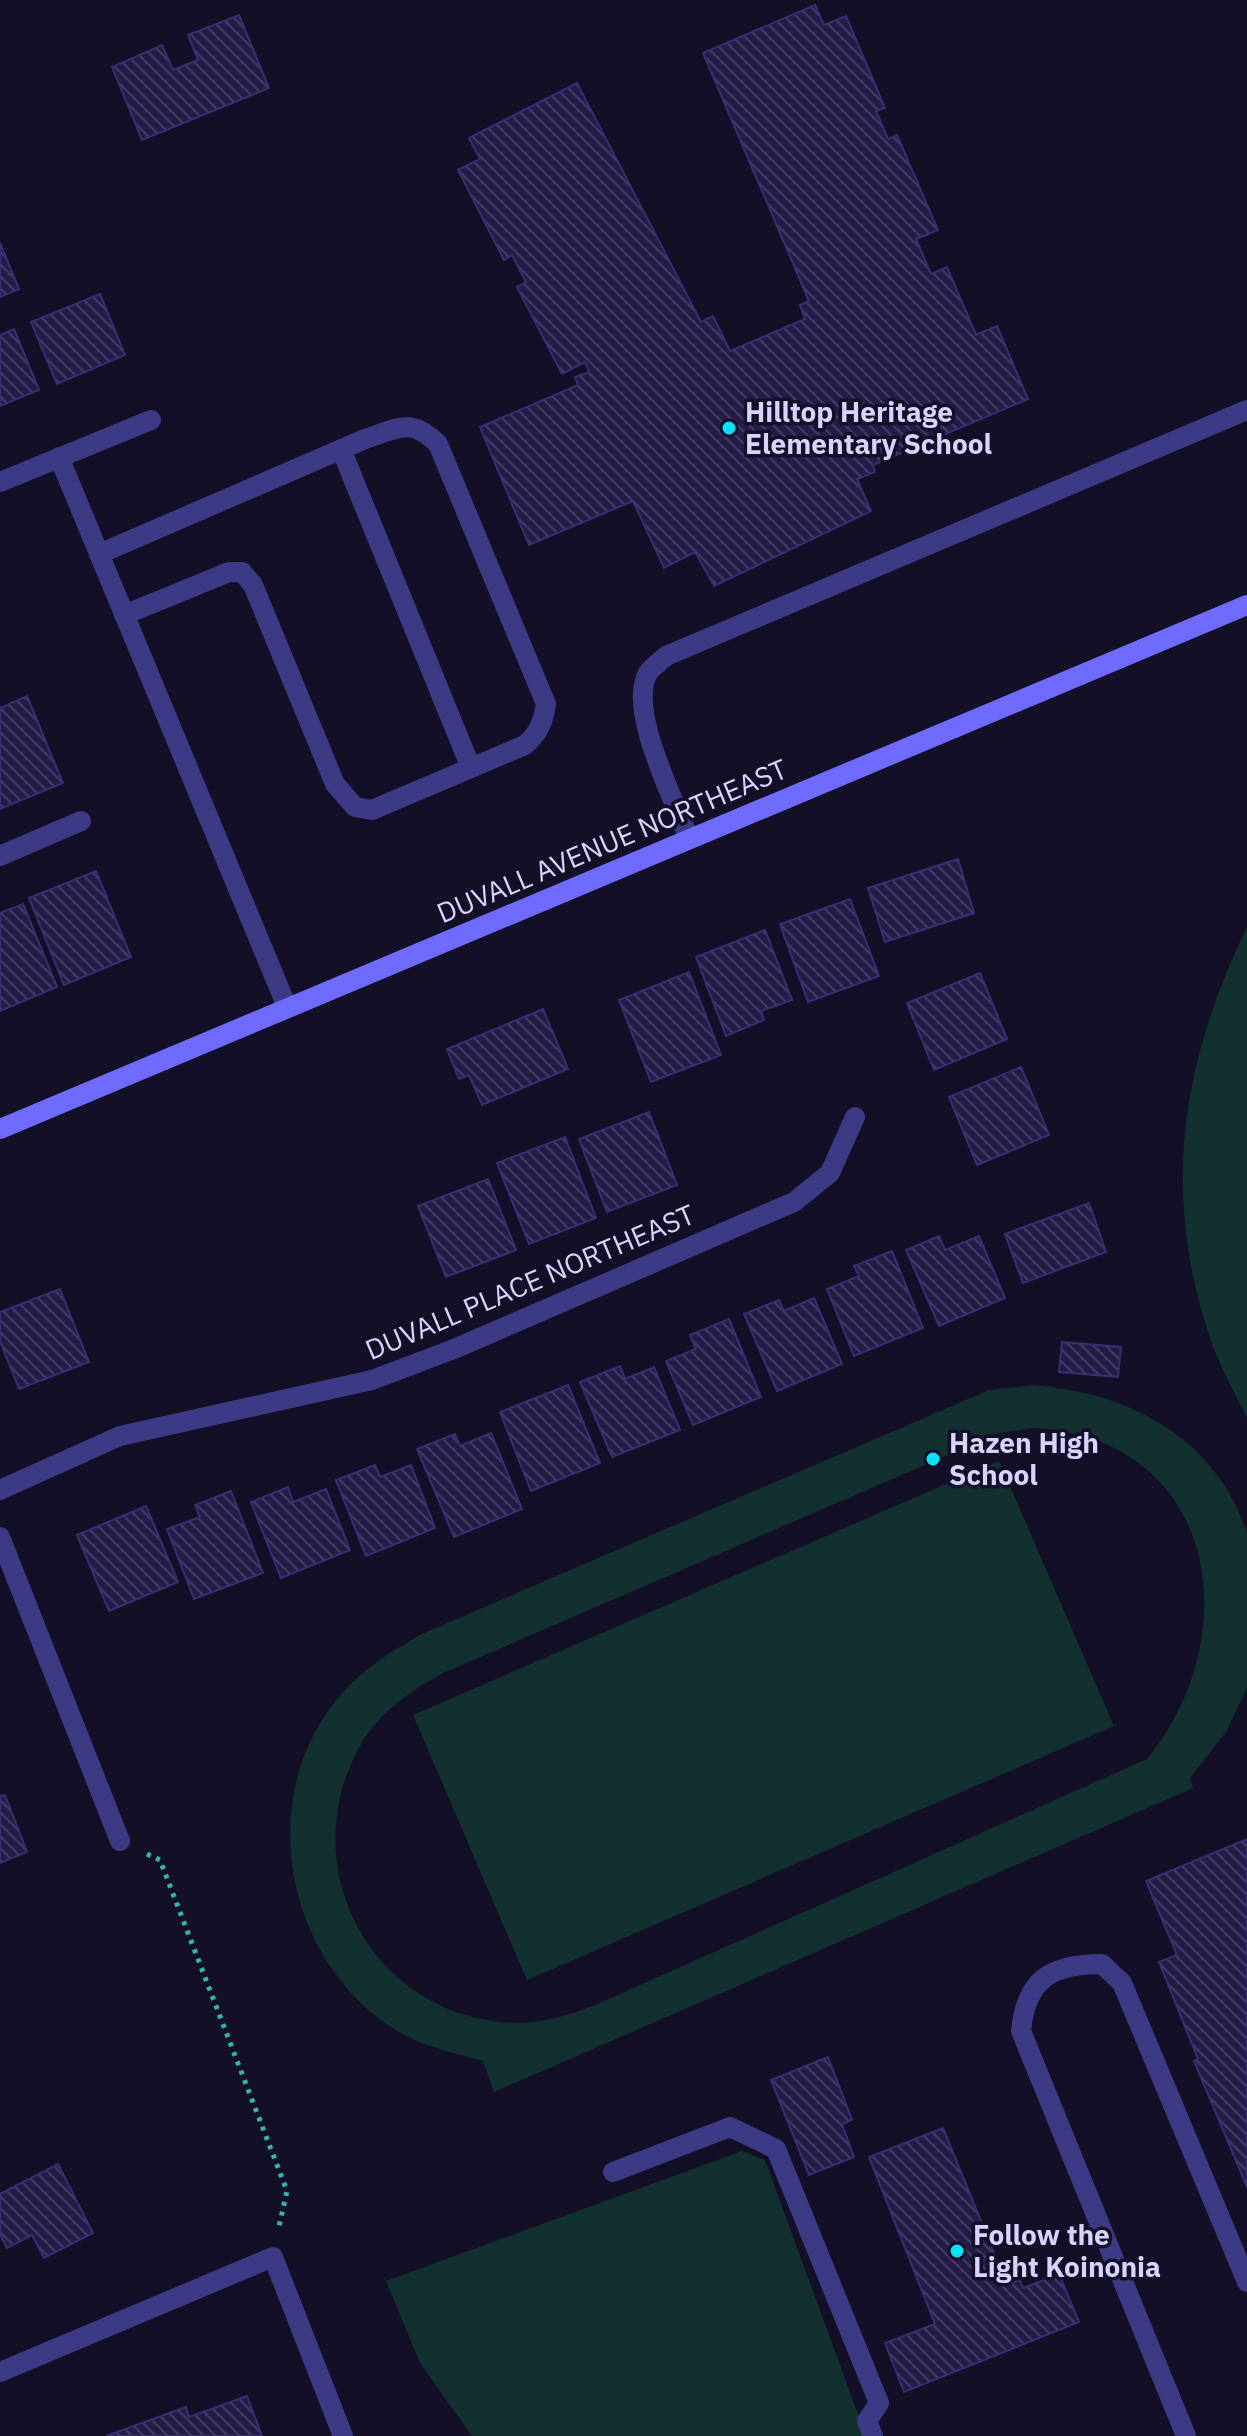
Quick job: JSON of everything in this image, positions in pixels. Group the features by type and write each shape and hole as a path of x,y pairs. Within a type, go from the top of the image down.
{"main road":[{"name":"DUVALL AVENUE NORTHEAST","path":"0,1129 1247,605"}],"street":[{"path":"689,839 646,725 642,698 648,673 666,656 1247,410"},
{"path":"0,482 151,420"},
{"path":"99,554 341,449 408,425 425,430 438,444 546,704 537,735 525,745 372,810 355,807 342,794 253,585 242,572 229,572 124,615"},
{"path":"341,449 471,768"},
{"path":"59,457 287,1007"},
{"path":"0,856 81,821"},
{"name":"DUVALL PLACE NORTHEAST","path":"0,1490 120,1436 372,1380 454,1349 794,1202 830,1173 855,1117"},
{"path":"0,1537 120,1841"},
{"path":"1186,2436 1021,2031 1023,2006 1034,1984 1076,1964 1102,1964 1122,1983 1247,2282"},
{"path":"613,2172 730,2127 776,2149 879,2403 867,2421 873,2436"},
{"path":"0,2372 273,2257 343,2436"}],"path":[{"path":"120,1841 160,1860 287,2191 273,2257"}],"green space":[{"path":"1247,927 1247,1418 1209,1335 1194,1281 1186,1229 1183,1178 1186,1127 1194,1077 1207,1027"},
{"path":"1033,1385 1068,1389 1134,1410 1164,1426 1190,1446 1214,1470 1233,1499 1247,1533 1247,1688 1226,1732 1190,1778 1193,1788 494,2092 483,2061 436,2048 402,2034 353,1995 323,1955 303,1910 292,1862 291,1813 301,1765 322,1721 354,1681 396,1649 424,1633 989,1390","holes":["1034,1428 1096,1440 1144,1467 1178,1505 1198,1552 1204,1604 1198,1657 1178,1710 1147,1759 593,2006 549,2019 522,2023 471,2017 426,1998 389,1969 360,1932 342,1889 335,1842 341,1794 368,1734 386,1713 418,1688 441,1674 999,1433"]},
{"path":"999,1461 1114,1726 527,1980 413,1715"},
{"path":"742,2151 765,2160 866,2436 472,2436 420,2363 386,2281"}],"building":[{"path":"815,5 824,25 846,16 885,108 876,111 888,139 897,135 938,230 916,239 931,274 947,267 976,335 997,326 1028,399 873,465 875,472 857,479 871,511 714,586 695,552 664,568 633,501 529,545 480,427 578,385 575,377 589,372 585,362 562,374 517,287 526,282 512,255 504,260 458,170 480,159 469,138 577,83 701,322 713,316 730,351 805,319 800,305 809,301 703,53"},
{"path":"239,15 269,88 142,140 112,67 162,45 173,70 198,60 188,35"},
{"path":"0,243 19,289 0,297"},
{"path":"100,294 125,355 57,384 31,322"},
{"path":"14,329 39,390 0,406 0,335"},
{"path":"27,696 63,783 0,809 0,708"},
{"path":"958,859 974,913 885,942 868,888"},
{"path":"96,871 131,957 64,985 29,898"},
{"path":"850,899 879,976 808,1002 780,924"},
{"path":"23,904 57,987 0,1011 0,913"},
{"path":"765,930 792,1000 761,1011 764,1020 726,1036 696,957"},
{"path":"689,972 721,1055 651,1082 619,1000"},
{"path":"980,973 1007,1039 934,1070 907,1003"},
{"path":"543,1009 568,1069 482,1105 469,1075 459,1079 447,1049"},
{"path":"1021,1067 1049,1135 977,1165 949,1097"},
{"path":"649,1112 677,1185 607,1212 579,1139"},
{"path":"565,1137 596,1218 529,1244 497,1163"},
{"path":"488,1179 516,1250 446,1277 418,1206"},
{"path":"1089,1203 1106,1252 1023,1283 1005,1234"},
{"path":"939,1236 945,1250 979,1236 1005,1298 939,1326 906,1250"},
{"path":"892,1251 923,1328 854,1356 827,1289 859,1276 854,1266"},
{"path":"60,1289 89,1362 19,1389 0,1341 0,1312"},
{"path":"814,1298 842,1364 777,1391 744,1314 779,1300 784,1311"},
{"path":"729,1319 761,1397 693,1425 666,1361 696,1349 690,1335"},
{"path":"1062,1342 1121,1347 1118,1377 1059,1372"},
{"path":"620,1366 625,1379 654,1367 680,1430 612,1457 580,1382"},
{"path":"568,1385 600,1463 531,1491 500,1412"},
{"path":"491,1433 522,1509 454,1537 417,1449 455,1434 460,1446"},
{"path":"375,1465 380,1477 411,1465 435,1528 366,1556 336,1480"},
{"path":"288,1487 293,1502 326,1489 350,1550 281,1578 251,1502"},
{"path":"231,1491 263,1573 194,1599 167,1529 200,1517 195,1505"},
{"path":"146,1506 178,1582 109,1611 77,1535"},
{"path":"5,1795 27,1852 0,1863 0,1796"},
{"path":"1247,1839 1247,2187 1194,2061 1198,2059 1159,1962 1177,1955 1146,1881"},
{"path":"828,2057 852,2120 842,2124 854,2157 809,2175 771,2080"},
{"path":"943,2128 1007,2285 1020,2280 1023,2288 1059,2274 1079,2322 904,2392 885,2343 935,2324 869,2157"},
{"path":"58,2164 93,2233 44,2258 32,2235 7,2248 0,2234 0,2194"},
{"path":"247,2396 262,2436 106,2436 186,2407 189,2417"}],"place":[{"name":"Hilltop Heritage Elementary School","path":"729,428"},
{"name":"Hazen High School","path":"933,1459"},
{"name":"Follow the Light Koinonia","path":"957,2251"}]}
